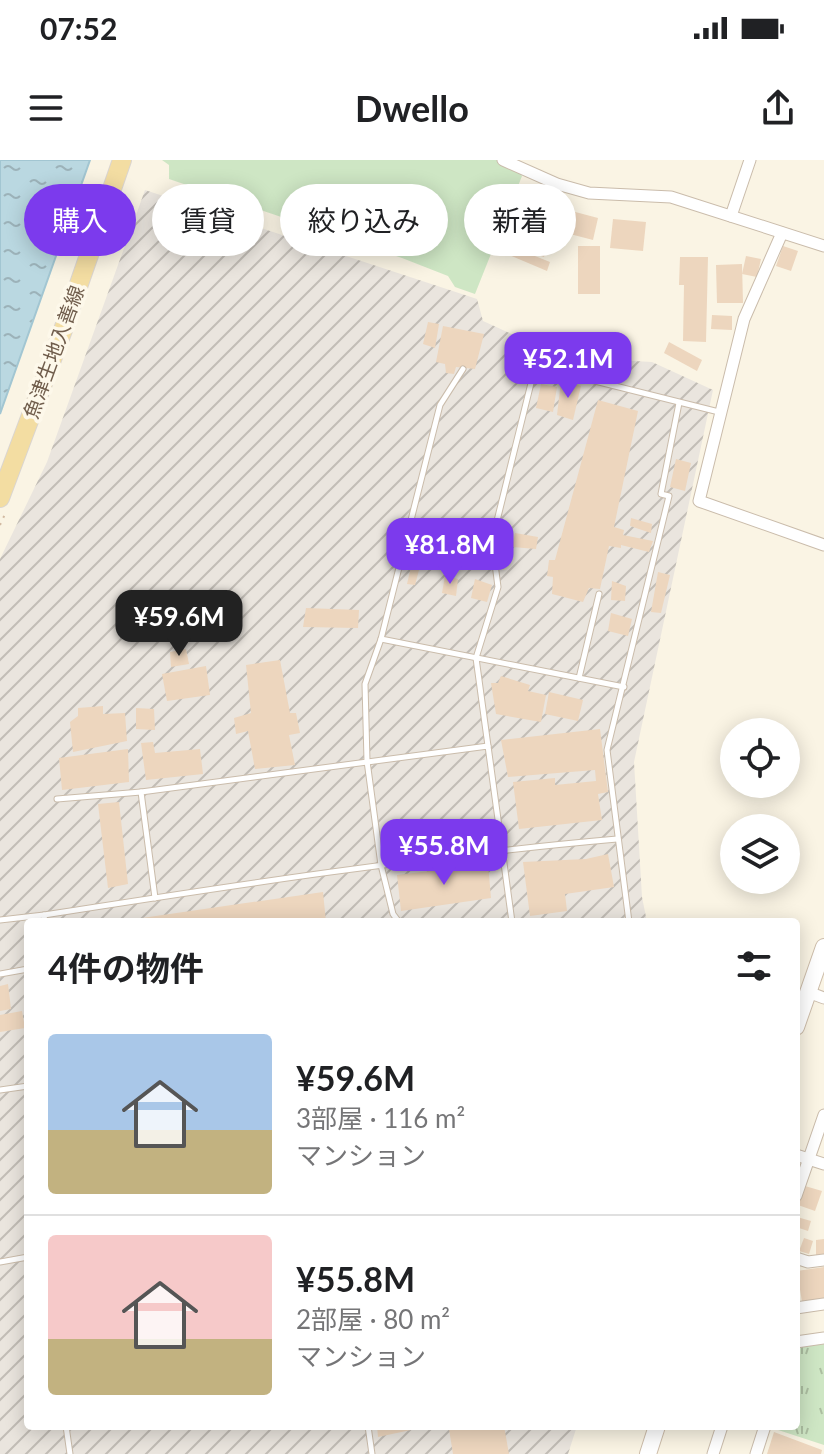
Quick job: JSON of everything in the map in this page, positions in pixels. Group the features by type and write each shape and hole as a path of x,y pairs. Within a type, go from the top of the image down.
{"main road":[{"name":"魚津生地入善線","path":"0,498 122,160"}],"street":[{"path":"503,160 531,166 557,184 589,193 671,197 824,246"},
{"path":"731,216 750,160"},
{"path":"782,233 744,319 699,501 824,545"},
{"path":"800,1021 816,995 824,947"},
{"path":"800,1185 824,1115"},
{"path":"800,1156 824,1164"},
{"path":"800,1259 808,1262 824,1260"},
{"path":"800,1307 824,1304"},
{"path":"800,1341 824,1338"},
{"path":"648,1454 656,1430"},
{"path":"713,1454 721,1430"},
{"path":"756,1454 764,1430"}],"lane":[{"path":"396,918 381,865 367,761 365,684 381,639 440,405 463,369"},
{"path":"512,918 476,658 498,587 492,541 534,371 583,378 720,413"},
{"path":"628,918 607,750 669,496 661,494 679,403"},
{"path":"579,678 599,594"},
{"path":"381,639 624,687"},
{"path":"57,799 141,792 488,746"},
{"path":"141,792 155,898"},
{"path":"49,918 155,898 381,865 503,849 617,839"},
{"path":"0,920 24,919"},
{"path":"0,974 24,970"},
{"path":"0,1090 24,1087"},
{"path":"0,1262 24,1258"},
{"path":"67,1430 70,1454"},
{"path":"369,1430 372,1454"}],"shaded area":[{"path":"145,190 152,192 152,256 264,256 264,229 280,234 280,256 346,256 477,299 483,321 562,357 652,362 713,390 634,762 642,897 646,918 24,918 24,1430 576,1430 568,1454 0,1454 0,559 47,462 121,256 136,256 136,215"}],"green space":[{"path":"162,160 511,160 522,176 519,184 464,184 464,256 490,256 475,294 455,287 448,276 396,256 448,256 448,184 280,184 280,217 264,211 264,184 184,184 169,179 169,165"},
{"path":"824,1344 824,1445 778,1430 800,1430 800,1347"}],"water":[{"path":"0,160 90,160 81,184 24,184 24,256 56,256 0,414"}],"building":[{"path":"576,212 598,218 593,240 576,236"},
{"path":"613,219 646,222 643,251 610,248"},
{"path":"578,246 600,246 600,294 578,294"},
{"path":"783,246 798,251 791,271 776,266"},
{"path":"511,256 535,256 550,262 547,271"},
{"path":"746,256 761,259 757,277 742,274"},
{"path":"680,257 708,257 706,342 683,341 684,285 679,285"},
{"path":"742,264 743,303 717,303 716,265"},
{"path":"712,315 732,316 732,330 711,329"},
{"path":"428,322 439,324 435,348 423,344"},
{"path":"443,326 484,334 475,369 456,367 454,374 446,373 445,364 436,362"},
{"path":"669,342 702,360 697,371 664,353"},
{"path":"561,381 581,386 573,420 557,415"},
{"path":"541,384 557,387 553,412 536,408"},
{"path":"598,400 638,411 614,527 624,530 623,535 653,541 649,552 621,545 621,548 609,546 600,589 589,588 583,602 552,594 553,577 547,576 549,560 555,560"},
{"path":"676,459 691,463 685,491 670,487"},
{"path":"631,518 652,524 651,533 630,526"},
{"path":"515,533 538,537 536,549 512,547"},
{"path":"411,567 419,570 415,585 407,584"},
{"path":"658,572 670,575 661,613 651,612"},
{"path":"445,576 458,579 456,596 442,593"},
{"path":"475,579 492,585 487,602 471,598"},
{"path":"612,581 626,586 625,601 611,600"},
{"path":"306,608 359,610 358,628 303,627"},
{"path":"611,613 632,619 628,636 608,631"},
{"path":"186,649 189,664 171,667 170,652"},
{"path":"280,660 290,713 296,713 300,733 289,735 295,765 255,769 248,731 236,734 234,718 251,713 246,665"},
{"path":"206,666 210,695 167,701 162,674"},
{"path":"501,676 530,685 528,691 546,695 541,722 496,714 491,683 498,683"},
{"path":"549,692 583,700 578,721 545,714"},
{"path":"103,706 103,714 125,713 127,741 73,752 70,722 78,716 78,708"},
{"path":"136,708 154,709 155,730 136,729"},
{"path":"600,729 608,792 598,794 602,820 519,829 513,782 555,778 555,785 596,781 595,770 508,777 501,740"},
{"path":"153,742 155,753 200,749 203,774 146,780 141,743"},
{"path":"128,749 129,782 62,790 59,758"},
{"path":"119,802 128,884 108,888 98,804"},
{"path":"608,854 614,887 565,894 567,911 530,916 523,862 586,859"},
{"path":"488,864 491,898 401,911 397,875"},
{"path":"323,892 326,918 142,918"},
{"path":"8,984 11,1009 0,1011 0,986"},
{"path":"22,1011 24,1028 0,1032 0,1015"},
{"path":"805,1186 822,1191 815,1211 800,1206"},
{"path":"800,1218 811,1221 808,1231 800,1228"},
{"path":"804,1238 813,1241 809,1254 800,1251"},
{"path":"824,1239 824,1257 816,1257 816,1240"},
{"path":"824,1267 824,1299 802,1302 800,1271"},
{"path":"377,1430 411,1430 378,1437"},
{"path":"449,1430 505,1430 509,1454 453,1454"},
{"path":"774,1432 822,1450 821,1454 767,1454"}]}
